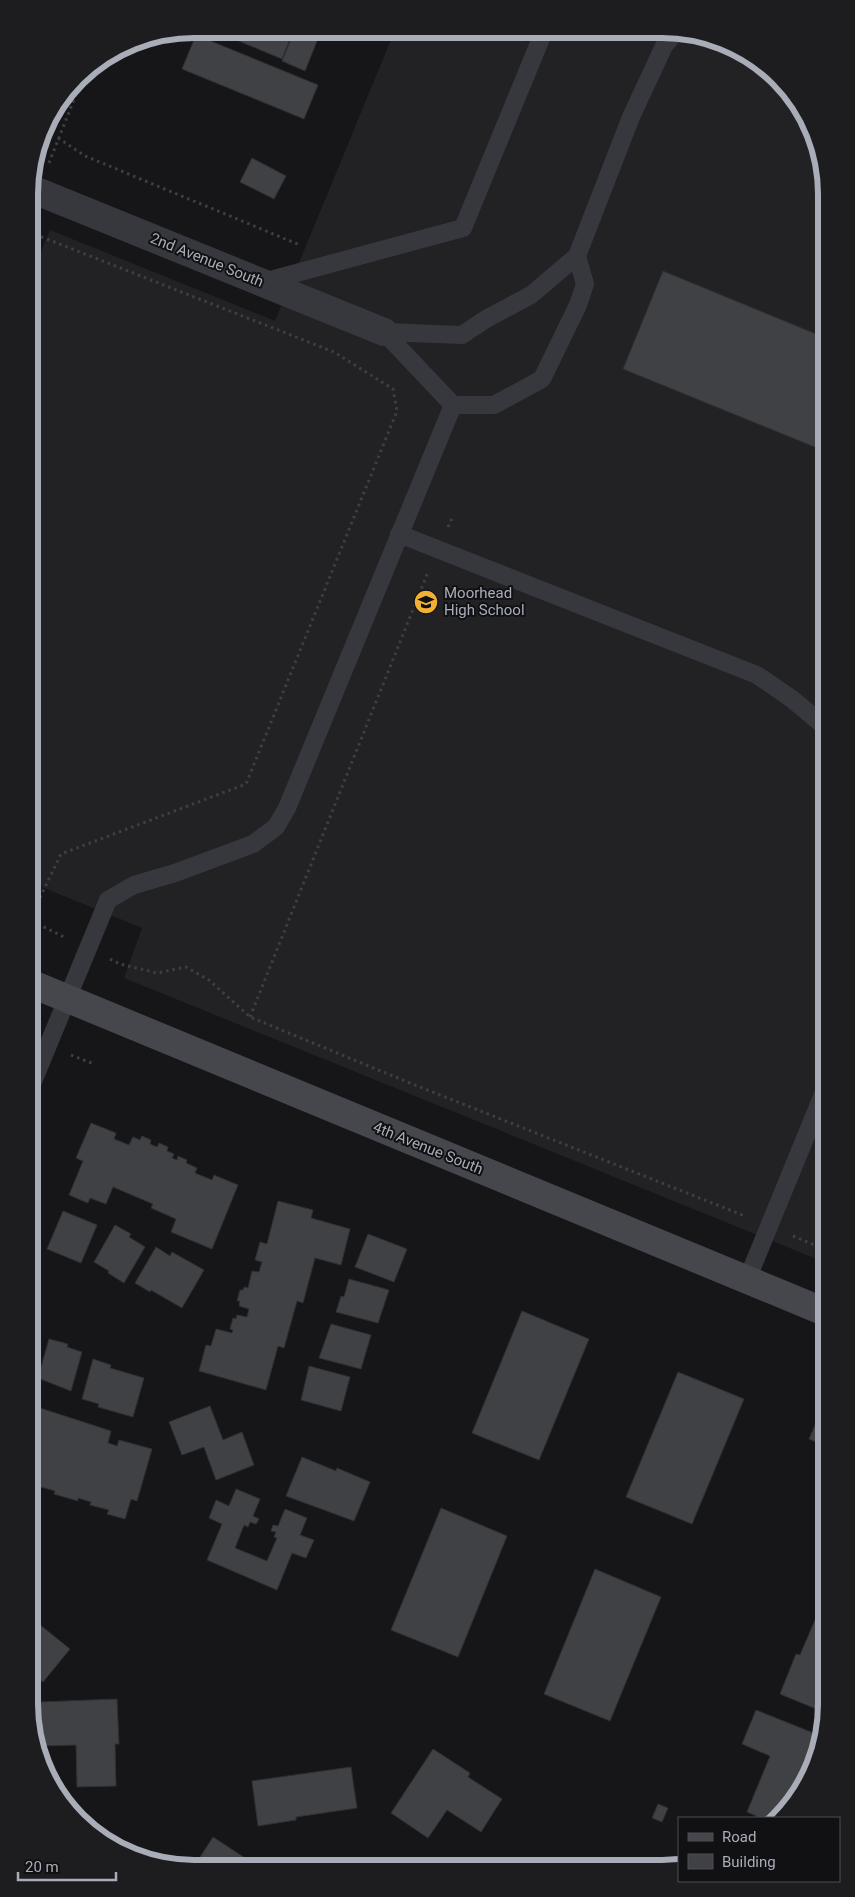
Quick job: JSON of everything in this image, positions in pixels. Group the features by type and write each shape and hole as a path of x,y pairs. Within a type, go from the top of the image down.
{"street":[{"name":"2nd Avenue South","path":"38,192 384,332"},
{"name":"4th Avenue South","path":"37,986 817,1309"}],"lane":[{"path":"264,282 463,228 541,38"},
{"path":"384,332 462,335 486,319 531,295 577,256 631,117 664,46 670,38"},
{"path":"384,332 453,405 494,405 542,378 578,305 585,284 577,256"},
{"path":"37,1070 108,900 134,885 175,873 253,844 276,827 287,808 453,405"},
{"path":"399,534 757,675 792,699 818,721"},
{"path":"748,1280 817,1108"}],"path":[{"path":"38,181 78,89"},
{"path":"58,138 86,156 301,245"},
{"path":"38,236 334,352 393,389 397,411 246,784 61,854 38,903"},
{"path":"250,1017 418,594 453,516"},
{"path":"38,924 120,964 156,973 186,968 209,980 250,1017 817,1246"}],"shaded area":[{"name":"Moorhead High School","path":"392,38 662,38 692,40 712,46 748,64 772,83 797,116 806,134 812,153 818,194 817,1259 124,978 142,928 38,885 38,260 50,230 275,321"}],"building":[{"path":"195,38 203,38 318,85 304,119 182,69"},
{"path":"232,38 290,38 282,59"},
{"path":"291,38 318,38 305,71 282,61"},
{"path":"252,158 286,176 274,199 240,182"},
{"path":"663,271 818,335 818,448 623,369"},
{"path":"91,1123 116,1133 114,1139 129,1145 133,1137 140,1140 142,1136 151,1140 150,1144 157,1147 159,1143 168,1147 167,1151 174,1154 172,1158 177,1160 178,1156 187,1160 186,1163 197,1168 195,1173 212,1180 214,1175 238,1185 212,1249 171,1232 176,1219 151,1208 153,1204 113,1187 106,1204 90,1198 88,1203 69,1195 83,1161 76,1158"},
{"path":"278,1201 313,1210 311,1218 350,1229 341,1265 315,1258 303,1303 297,1301 284,1348 278,1346 266,1390 199,1371 206,1345 211,1346 216,1329 232,1333 233,1330 230,1329 233,1318 236,1319 237,1315 247,1317 249,1309 239,1306 240,1301 237,1301 240,1290 243,1290 244,1287 248,1288 252,1271 259,1272 262,1262 255,1260 260,1242 267,1244"},
{"path":"63,1211 97,1225 81,1263 47,1249"},
{"path":"115,1225 131,1234 129,1237 145,1247 124,1283 94,1262"},
{"path":"368,1234 407,1249 394,1282 355,1267"},
{"path":"156,1247 170,1256 172,1252 204,1270 182,1308 135,1283"},
{"path":"349,1279 389,1290 378,1323 336,1312 341,1296 344,1297"},
{"path":"522,1311 589,1339 539,1460 472,1433"},
{"path":"331,1324 371,1335 361,1369 319,1358"},
{"path":"49,1339 68,1344 67,1347 82,1352 71,1391 38,1378"},
{"path":"93,1359 111,1365 110,1368 144,1378 133,1417 98,1407 99,1404 82,1399"},
{"path":"309,1366 350,1377 341,1411 301,1400"},
{"path":"678,1372 744,1399 692,1524 626,1497"},
{"path":"37,1404 41,1405 40,1408 111,1431 108,1443 117,1446 119,1440 152,1449 137,1501 131,1499 125,1519 107,1514 109,1510 90,1505 91,1502 78,1498 78,1501 54,1494 55,1491 37,1486"},
{"path":"210,1406 223,1440 242,1432 254,1465 216,1480 204,1447 182,1455 169,1422"},
{"path":"817,1420 817,1443 809,1439"},
{"path":"302,1457 336,1471 337,1468 370,1482 354,1521 286,1496"},
{"path":"236,1489 260,1499 253,1516 259,1519 256,1524 250,1522 248,1527 244,1525 235,1548 267,1561 277,1538 274,1537 276,1532 271,1531 273,1525 278,1526 285,1509 307,1518 300,1535 314,1540 306,1558 292,1553 277,1590 207,1560 222,1524 209,1518 216,1500 229,1506"},
{"path":"441,1508 507,1536 458,1657 391,1630"},
{"path":"595,1569 661,1597 610,1721 544,1694"},
{"path":"815,1620 817,1621 817,1709 780,1694 796,1654 800,1655"},
{"path":"37,1622 70,1649 43,1682 37,1678"},
{"path":"117,1699 119,1744 115,1744 116,1786 77,1787 76,1745 44,1746 40,1730 39,1702"},
{"path":"756,1710 815,1734 797,1782 768,1817 759,1817 747,1812 770,1756 742,1744"},
{"path":"433,1749 470,1773 468,1777 502,1799 481,1832 447,1810 428,1838 391,1813"},
{"path":"351,1767 357,1808 296,1817 296,1820 258,1826 252,1781"},
{"path":"658,1804 668,1808 662,1822 652,1818"},
{"path":"213,1837 245,1858 244,1860 198,1860"}],"place":[{"name":"Moorhead High School","path":"426,602"}]}
